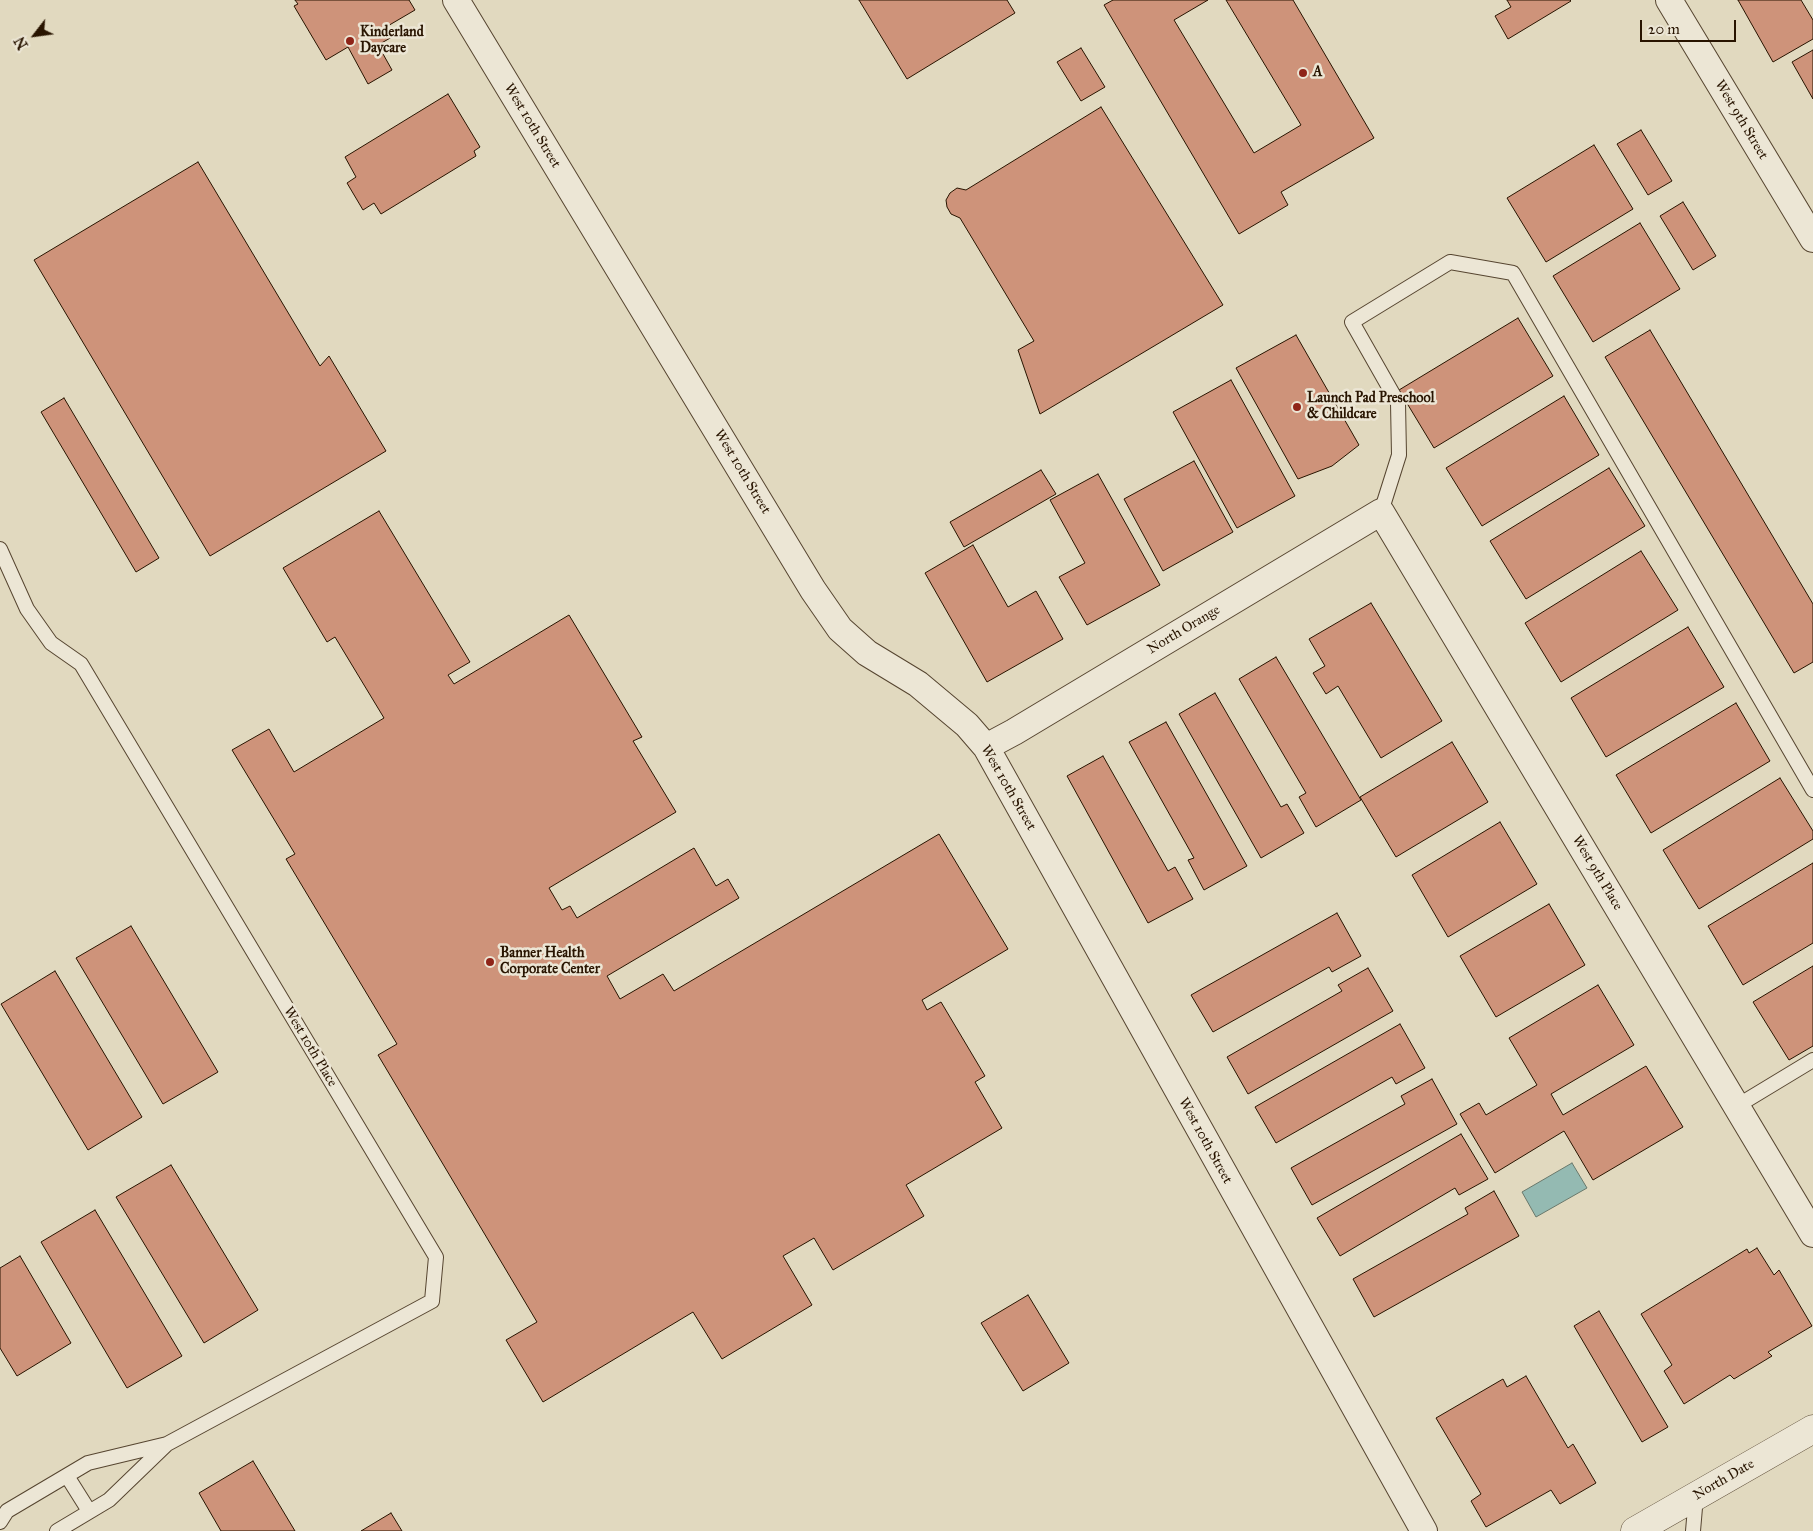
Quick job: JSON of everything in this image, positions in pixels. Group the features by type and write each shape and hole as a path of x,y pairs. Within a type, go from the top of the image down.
{"street":[{"name":"West 10th Street","path":"456,0 808,582 840,628 867,653 918,684 967,725 986,747 1424,1531"},
{"name":"West 9th Street","path":"1669,0 1813,239"},
{"name":"North Orange","path":"986,747 1381,512"},
{"name":"West 9th Place","path":"1381,512 1813,1234"},
{"name":"North Date","path":"1635,1531 1813,1429"}],"lane":[{"path":"1381,512 1399,455 1398,403 1352,322 1450,262 1513,273 1813,790"},
{"name":"West 10th Place","path":"0,549 27,609 52,643 81,664 436,1257 432,1301 167,1444 88,1463 7,1511 0,1522"},
{"path":"1736,1106 1813,1060"},
{"name":"West 10th Place","path":"57,1531 109,1500 167,1444"},
{"path":"67,1476 89,1511"},
{"path":"1693,1531 1696,1496"}],"water":[{"path":"1572,1163 1587,1188 1536,1217 1522,1192"}],"building":[{"name":"Kinderland Daycare","path":"295,0 409,0 415,10 386,27 392,37 378,45 392,70 368,84 348,47 326,60 294,6 298,4"},
{"path":"859,0 1007,0 1015,13 907,79"},
{"name":"A","path":"1113,0 1208,0 1174,20 1254,153 1301,125 1226,0 1293,0 1374,138 1281,192 1288,205 1239,234 1104,5"},
{"path":"1507,0 1571,1 1508,39 1495,16 1511,7"},
{"path":"1738,0 1801,0 1813,20 1813,39 1773,62"},
{"path":"1081,48 1105,87 1081,101 1057,62"},
{"path":"1813,50 1813,99 1792,62"},
{"path":"448,94 480,147 474,151 476,156 381,214 374,203 363,210 347,183 356,177 345,157"},
{"path":"1101,107 1223,305 1040,414 1018,350 1034,341 960,218 951,214 946,200 950,193 957,188 966,190"},
{"path":"1641,130 1672,181 1648,195 1617,144"},
{"path":"1594,145 1633,209 1546,262 1507,198"},
{"path":"198,162 320,366 329,356 386,451 210,556 34,260"},
{"path":"1683,202 1716,256 1693,270 1660,216"},
{"path":"1640,223 1680,289 1593,342 1553,276"},
{"path":"1518,318 1553,376 1434,448 1399,390"},
{"path":"1650,330 1813,604 1813,662 1794,673 1605,357"},
{"name":"Launch Pad Preschool & Childcare","path":"1296,335 1359,445 1332,466 1298,479 1236,368"},
{"path":"1231,380 1295,496 1237,528 1173,412"},
{"path":"1564,396 1599,455 1482,526 1446,468"},
{"path":"64,398 159,558 136,572 41,412"},
{"path":"1194,461 1233,532 1163,571 1124,499"},
{"path":"1609,468 1645,526 1526,599 1490,541"},
{"path":"1041,470 1056,494 964,547 950,522"},
{"path":"1098,474 1160,585 1087,625 1059,577 1085,563 1050,500"},
{"name":"Banner Health Corporate Center","path":"379,511 470,662 448,675 454,684 569,615 642,737 633,741 676,812 549,888 562,910 570,906 577,918 694,848 716,886 728,879 739,898 607,976 620,999 663,974 674,991 939,834 1008,949 922,1000 927,1010 941,1002 985,1076 975,1082 1002,1128 906,1185 924,1216 833,1270 814,1238 783,1256 812,1305 722,1359 693,1312 543,1402 506,1340 537,1322 378,1055 397,1044 286,859 295,854 232,750 269,729 294,772 384,718 335,637 327,642 283,568"},
{"path":"973,545 1008,607 1036,591 1063,639 987,682 925,573"},
{"path":"1641,551 1678,610 1561,682 1525,623"},
{"path":"1371,603 1442,721 1381,758 1338,686 1326,694 1313,673 1325,666 1309,639"},
{"path":"1688,627 1724,687 1606,757 1571,698"},
{"path":"1276,657 1361,800 1316,827 1299,797 1306,793 1239,679"},
{"path":"1215,693 1281,807 1287,804 1304,833 1261,858 1179,714"},
{"path":"1736,703 1770,761 1651,833 1616,775"},
{"path":"1166,722 1247,866 1204,890 1188,860 1194,858 1129,742"},
{"path":"1452,742 1488,802 1396,857 1360,797"},
{"path":"1103,756 1168,871 1175,867 1193,899 1148,923 1067,776"},
{"path":"1780,778 1813,831 1813,839 1699,909 1663,850"},
{"path":"1500,822 1537,884 1448,937 1412,875"},
{"path":"1813,863 1813,943 1743,985 1708,926"},
{"path":"1549,904 1585,965 1496,1017 1460,956"},
{"path":"1337,913 1361,956 1332,972 1329,967 1213,1032 1191,995"},
{"path":"131,926 218,1072 163,1104 76,958"},
{"path":"1813,966 1813,1046 1789,1060 1753,1002"},
{"path":"1368,968 1393,1011 1248,1094 1227,1057 1342,991 1338,985"},
{"path":"55,971 142,1117 88,1150 1,1004"},
{"path":"1598,985 1634,1045 1551,1094 1563,1115 1646,1066 1683,1127 1593,1180 1564,1131 1495,1173 1460,1114 1479,1103 1486,1115 1537,1085 1509,1038"},
{"path":"1400,1024 1425,1068 1396,1084 1392,1077 1276,1143 1255,1107"},
{"path":"1432,1079 1457,1124 1312,1205 1291,1168 1405,1104 1401,1096"},
{"path":"1461,1134 1488,1179 1459,1195 1455,1188 1340,1256 1317,1218"},
{"path":"171,1165 258,1310 204,1343 116,1197"},
{"path":"1494,1191 1519,1236 1374,1317 1353,1279 1468,1214 1465,1208"},
{"path":"95,1210 182,1356 127,1388 41,1242"},
{"path":"1757,1248 1774,1275 1779,1270 1812,1326 1768,1352 1772,1356 1734,1379 1730,1375 1684,1404 1664,1371 1672,1365 1641,1314 1747,1249 1749,1253"},
{"path":"20,1256 71,1343 17,1376 0,1348 0,1268"},
{"path":"1028,1295 1069,1363 1023,1391 981,1323"},
{"path":"1599,1311 1668,1427 1642,1442 1574,1326"},
{"path":"1526,1376 1568,1448 1573,1444 1596,1483 1560,1504 1551,1490 1486,1527 1471,1501 1481,1494 1436,1418 1503,1379 1507,1387"},
{"path":"253,1461 295,1531 221,1531 199,1493"},
{"path":"391,1513 402,1531 361,1531"}],"place":[{"name":"Kinderland Daycare","path":"350,41"},
{"name":"A","path":"1303,73"},
{"name":"Launch Pad Preschool & Childcare","path":"1297,407"},
{"name":"Banner Health Corporate Center","path":"490,962"}]}
